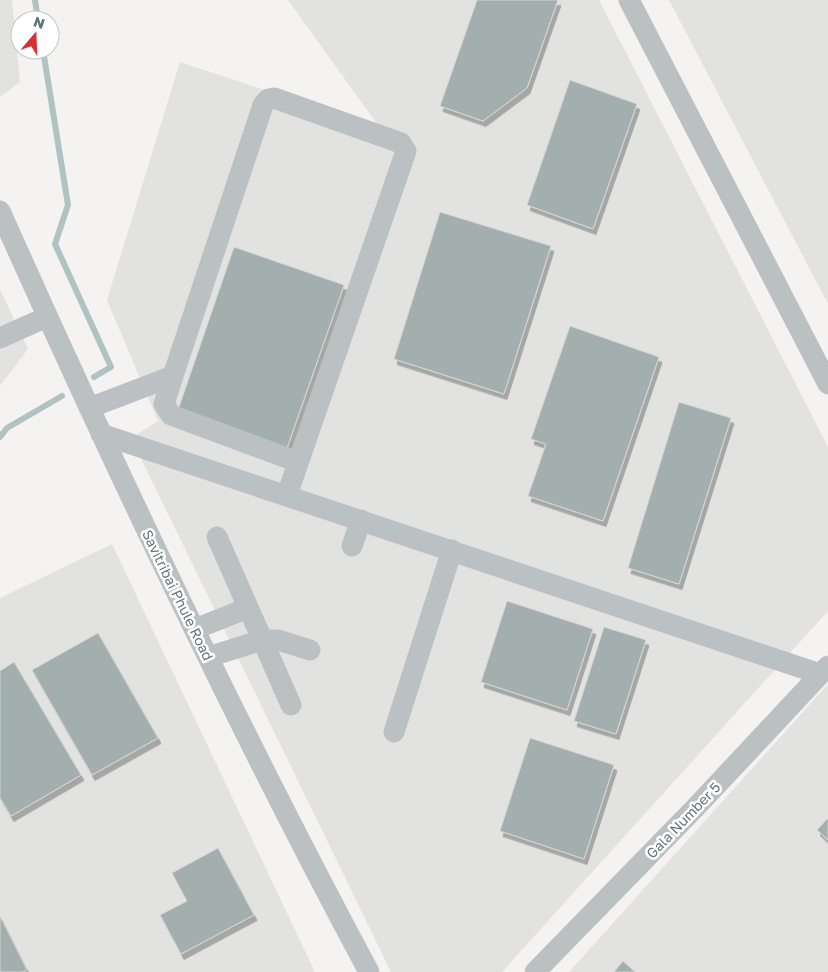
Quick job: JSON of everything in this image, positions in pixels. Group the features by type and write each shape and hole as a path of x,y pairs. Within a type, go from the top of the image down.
{"street":[{"path":"629,0 828,384"},
{"path":"287,495 406,151 400,142 274,98 268,99 254,132 164,404 171,416 298,462"},
{"name":"Savitribai Phule Road","path":"0,212 88,408 208,657 286,817 369,972"},
{"path":"0,338 47,317"},
{"path":"88,408 173,376"},
{"path":"101,434 824,670"},
{"path":"352,546 361,520"},
{"path":"217,538 290,705"},
{"path":"394,732 452,550"},
{"path":"195,630 248,608"},
{"path":"208,657 262,640 278,640 310,650"},
{"name":"Gala Number 5","path":"535,972 697,806 824,670"}],"shaded area":[{"path":"0,0 12,0 13,10 10,10 10,60 18,60 20,82 0,97"},
{"path":"288,0 599,0 828,447 828,611 502,972 391,972 131,438 158,421 107,300 180,62 380,128"},
{"path":"669,0 828,0 828,304"},
{"path":"0,289 28,349 0,386"},
{"path":"112,544 315,972 0,972 0,598"},
{"path":"828,684 828,972 569,972"}],"building":[{"path":"477,0 558,0 527,88 483,121 440,106"},
{"path":"570,80 637,104 593,229 527,205"},
{"path":"440,212 551,246 504,394 394,359"},
{"path":"234,247 344,285 287,448 178,410"},
{"path":"570,326 659,357 603,521 528,496 546,444 531,439"},
{"path":"679,402 731,418 679,584 628,568"},
{"path":"507,601 593,629 567,710 481,682"},
{"path":"604,627 646,640 616,734 574,721"},
{"path":"98,633 158,738 92,775 32,670"},
{"path":"14,662 81,775 11,816 0,798 0,671"},
{"path":"530,738 614,765 584,859 500,831"},
{"path":"828,818 828,840 817,830"},
{"path":"218,848 254,915 181,954 160,915 187,901 172,873"},
{"path":"0,916 27,970 22,972 0,972"},
{"path":"623,961 635,972 614,972"}],"waterway":[{"path":"35,0 36,10"},
{"path":"45,60 68,205 55,244 111,367 94,377"},
{"path":"0,437 7,428 62,396"}]}
